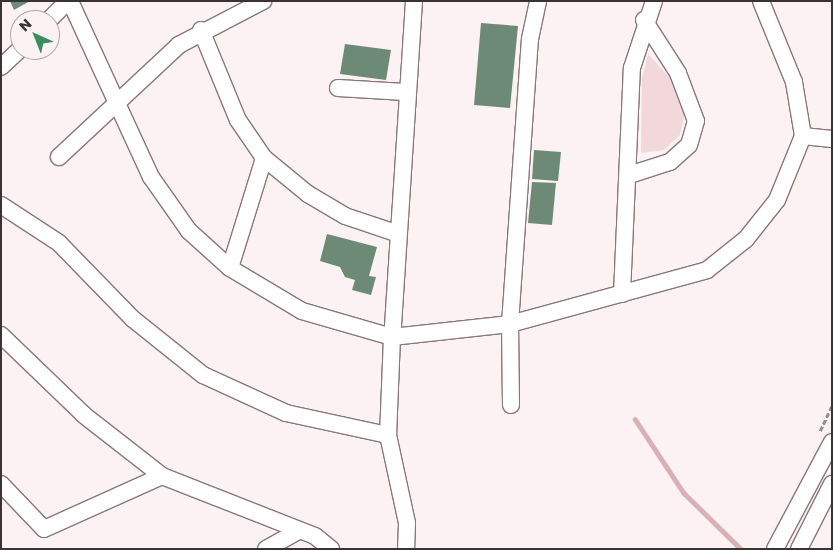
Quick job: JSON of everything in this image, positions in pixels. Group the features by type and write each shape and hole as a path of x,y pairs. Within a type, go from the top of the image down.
{"street":[{"path":"60,10 69,1 116,106 151,177 189,231 230,268 302,311 392,337 510,324 622,294 707,270 746,239 777,200 802,136 794,82 760,1"},
{"path":"59,157 116,106 179,45 201,30 262,1"},
{"path":"406,549 407,523 388,435 396,233 405,92 414,1"},
{"path":"510,405 510,324 530,39 538,1"},
{"path":"622,294 630,175 632,68 644,20 654,1"},
{"path":"630,175 670,162 689,145 696,121 678,74 644,20"},
{"path":"201,30 238,120 264,158 308,194 345,216 396,233"},
{"path":"338,88 405,92"},
{"path":"802,136 832,139"},
{"path":"230,268 264,158"},
{"path":"1,205 59,243 133,319 203,375 286,413 388,435"},
{"path":"1,335 84,415 162,476 315,536 331,549"},
{"path":"779,548 832,442"},
{"path":"1,484 44,529 162,476"},
{"path":"799,549 832,484"},
{"path":"266,549 299,531"}],"shaded area":[{"path":"648,54 670,78 684,116 680,135 664,150 641,153 642,79"}],"building":[{"path":"10,1 30,1 14,10"},
{"path":"481,23 518,26 510,108 474,105"},
{"path":"345,44 391,50 386,80 340,74"},
{"path":"534,150 561,152 558,181 532,179"},
{"path":"532,182 556,183 552,225 528,223"},
{"path":"327,234 377,247 369,276 376,277 371,295 352,290 355,280 345,277 340,267 320,261"}],"waterway":[{"path":"635,419 684,493 741,549"}]}
